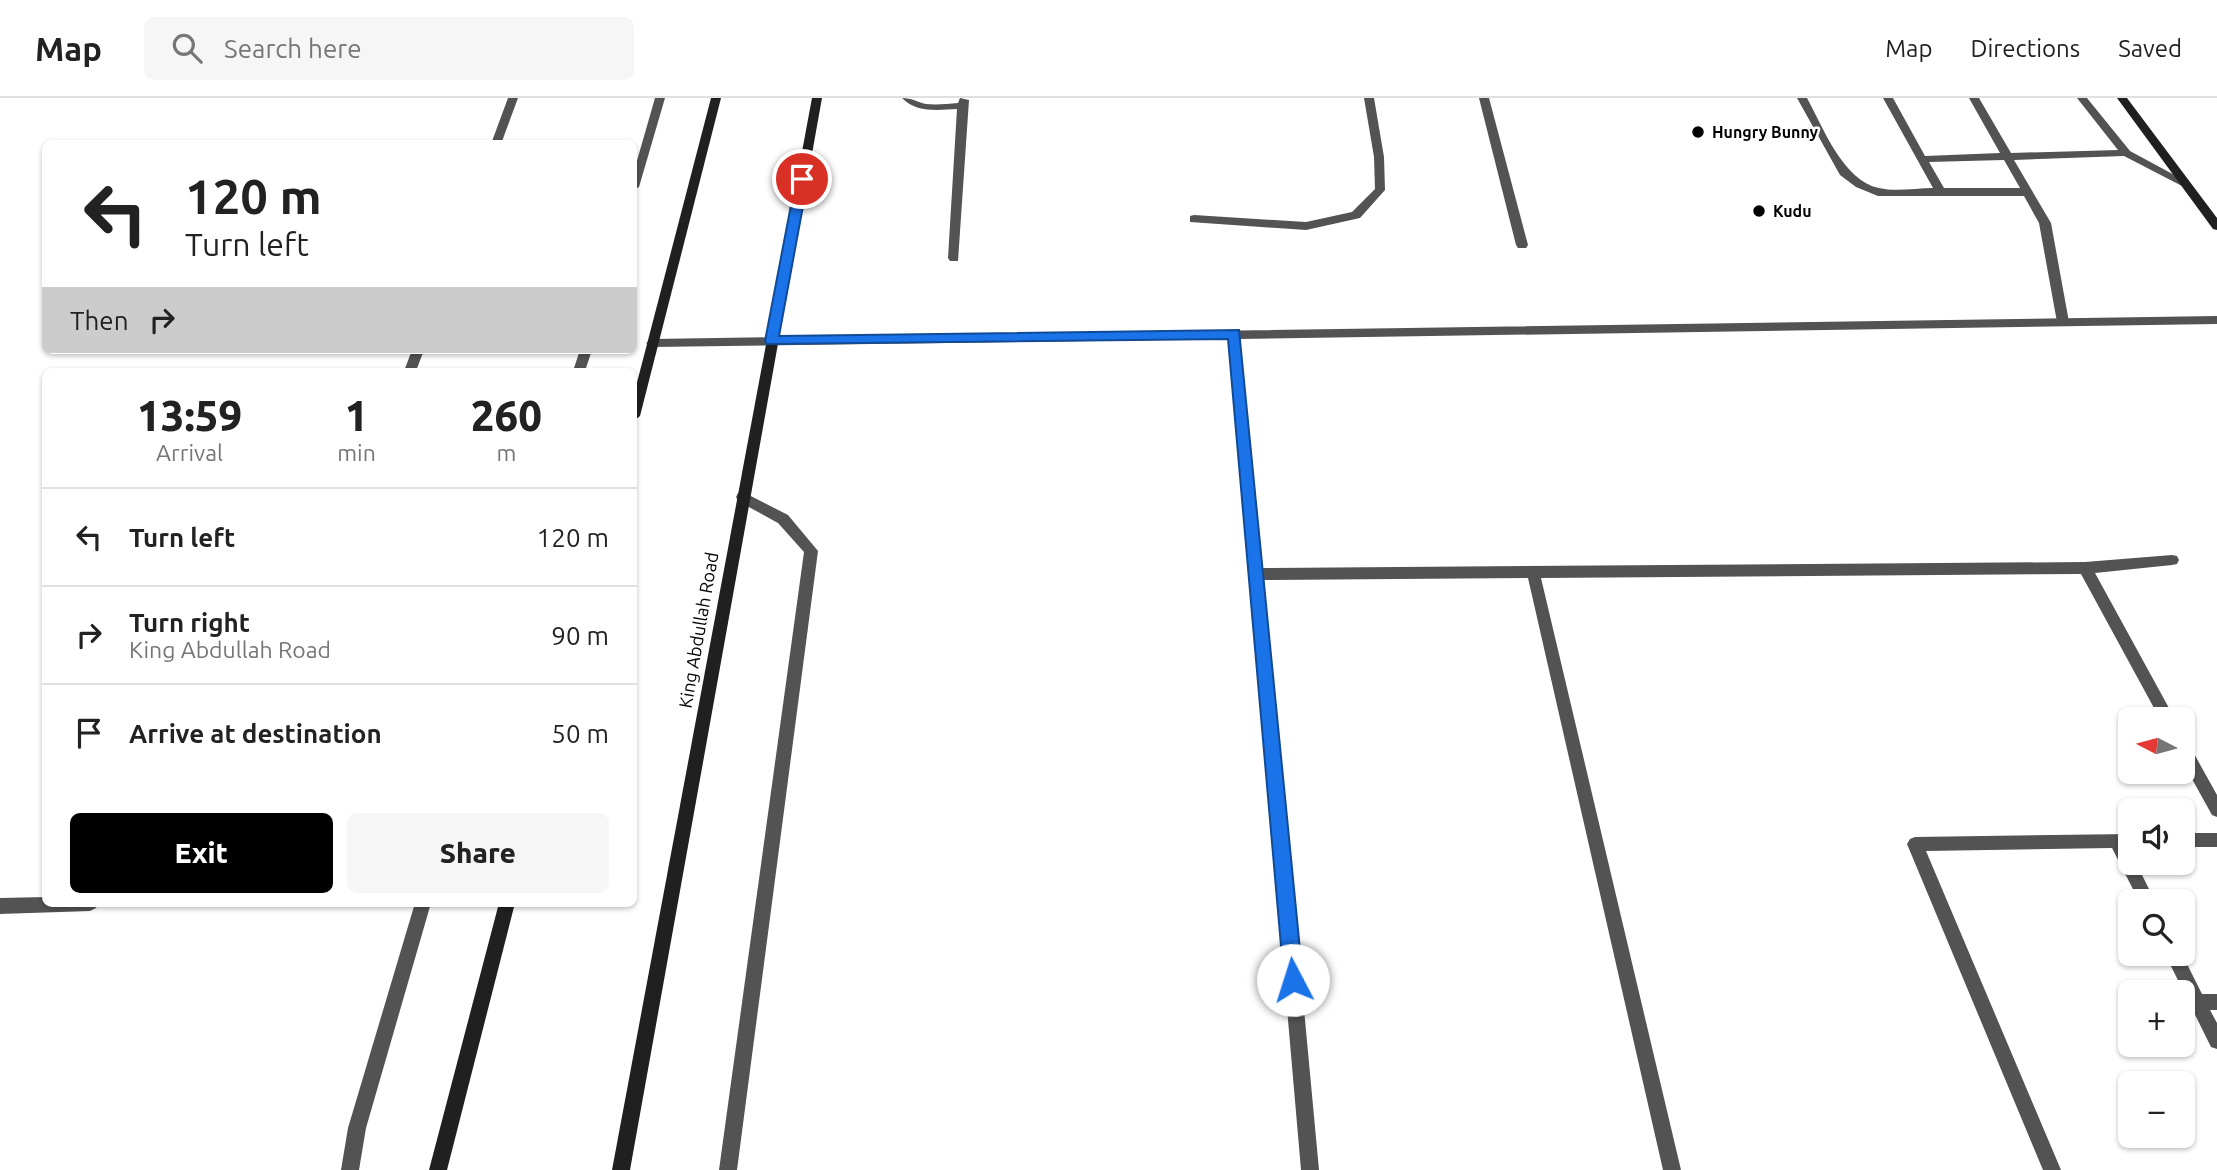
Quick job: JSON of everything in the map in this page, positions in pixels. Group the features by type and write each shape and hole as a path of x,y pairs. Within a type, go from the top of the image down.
{"main road":[{"path":"637,404 716,98"},
{"name":"King Abdullah Road","path":"621,1170 817,98"},
{"path":"2122,98 2217,226"},
{"path":"438,1170 506,907"}],"street":[{"path":"497,140 513,98"},
{"path":"637,177 660,98"},
{"path":"907,98 912,104 926,107 963,102 954,258"},
{"path":"1194,219 1306,226 1356,215 1380,190 1379,157 1369,98"},
{"path":"1484,98 1522,245"},
{"path":"1802,98 1844,173 1860,185 1878,192 2027,192"},
{"path":"1888,98 1941,193"},
{"path":"1974,98 2045,223 2063,322"},
{"path":"2082,98 2126,153 2186,184"},
{"path":"1922,159 2126,153"},
{"path":"652,343 2217,320"},
{"path":"1234,334 1310,1170"},
{"path":"728,1170 811,551 783,519 743,496"},
{"path":"1257,574 2085,568 2172,560"},
{"path":"2085,568 2161,707"},
{"path":"1533,572 1672,1170"},
{"path":"2195,770 2217,810"},
{"path":"2195,840 2217,840"},
{"path":"2052,1170 1915,844 2118,841"},
{"path":"0,906 42,905"},
{"path":"350,1170 357,1128 422,907"},
{"path":"2179,966 2217,1041"},
{"path":"2198,1002 2217,1002"}],"place":[{"name":"Hungry Bunny","path":"1698,132"},
{"name":"Kudu","path":"1759,211"}],"route":[{"path":"802,179 772,341 1234,334 1293,980"}]}
